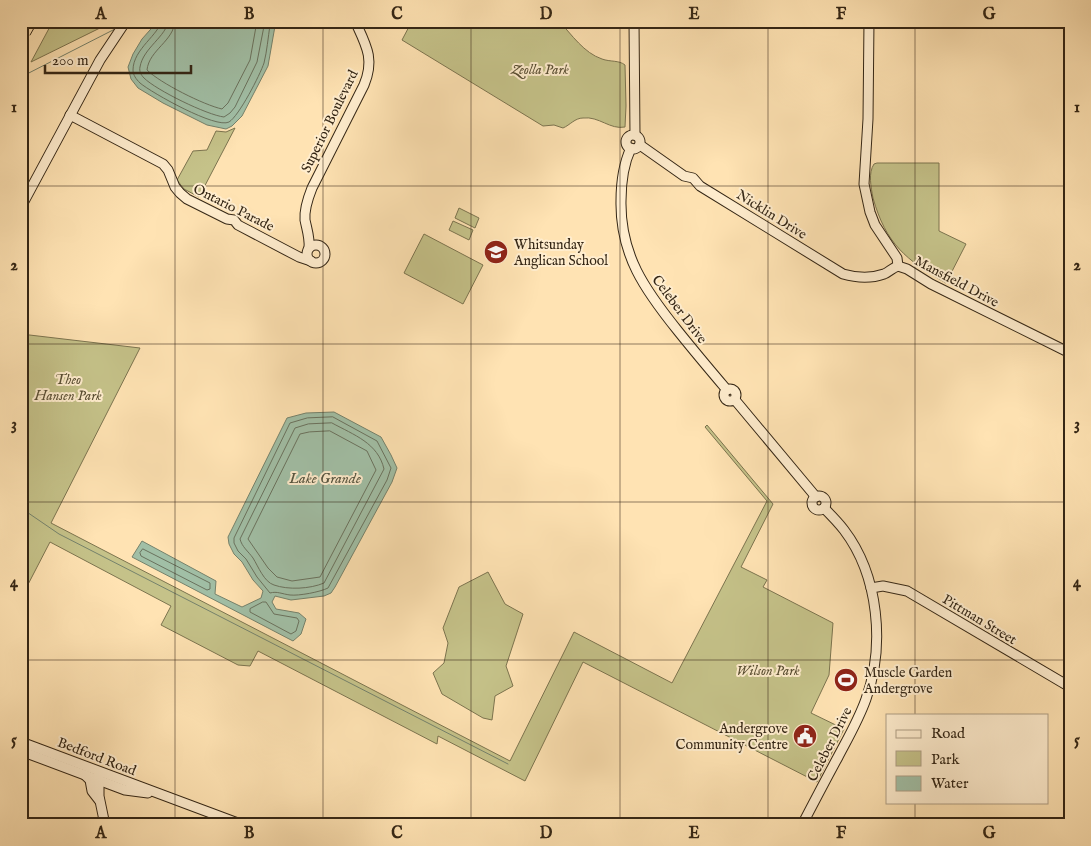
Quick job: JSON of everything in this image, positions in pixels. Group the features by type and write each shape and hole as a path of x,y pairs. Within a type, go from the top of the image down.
{"street":[{"path":"21,206 100,60 126,21"},
{"name":"Superior Boulevard","path":"309,249 309,233 305,218 306,203 364,85 369,70 368,50 354,21"},
{"name":"Celeber Drive","path":"634,21 635,135 629,137 627,141 628,145 635,147 624,165 621,198 621,217 628,254 646,290 727,390 724,395 726,400 730,402 735,400 816,497 824,498 826,502 824,508 845,531 871,588 876,624 875,661 872,682 858,718 802,825"},
{"name":"Mansfield Drive","path":"869,21 868,118 864,184 875,225 897,258 898,266 907,268 931,284 1070,353"},
{"name":"Ontario Parade","path":"70,114 163,164 168,170 175,187 187,199 227,219 234,220 238,225 311,261"},
{"name":"Nicklin Drive","path":"635,147 684,176 693,178 700,186 843,274 866,278 882,275 898,266"},
{"path":"309,233 324,251 323,258 317,262 311,261 307,256 309,249"},
{"path":"292,252 302,253 315,245 320,246"},
{"name":"Pittman Street","path":"871,588 883,586 907,592 1070,687"},
{"name":"Bedford Road","path":"21,742 101,776 163,795 243,825"},
{"name":"Bedford Road","path":"21,751 85,775 101,776"},
{"path":"85,775 89,779 92,791 102,805"},
{"path":"101,776 102,805 107,825"},
{"path":"101,776 107,825"}],"green space":[{"path":"53,21 105,21 102,27 31,62"},
{"name":"Zeolla Park","path":"412,21 559,21 579,43 596,56 625,65 625,127 614,127 589,118 577,119 563,128 554,125 543,126 402,40"},
{"path":"235,128 199,197 184,189 177,180 193,151 207,150 216,131 226,132"},
{"path":"877,163 939,163 939,231 966,244 946,283 899,249 884,227 873,198 871,185 872,168"},
{"path":"459,208 479,218 475,228 455,218"},
{"path":"453,221 473,230 469,240 449,230"},
{"path":"424,234 483,265 463,304 404,273"},
{"path":"21,334 140,348 51,523 510,761 574,632 672,683 767,501 705,427 707,425 773,504 741,567 767,580 763,587 833,623 829,675 811,713 844,729 817,782 583,662 525,781 438,736 437,744 258,651 250,666 238,665 161,625 171,606 50,542 21,598"},
{"path":"488,572 505,604 523,614 506,666 513,686 495,696 492,720 483,718 442,694 433,673 444,663 448,643 443,628 459,587"}],"water":[{"path":"158,21 286,21 286,27 275,26 268,66 242,116 232,126 226,129 207,125 138,88 131,79 128,67 133,54 142,39"},
{"name":"Lake Grande","path":"334,412 381,437 397,468 392,482 331,593 324,596 291,600 275,596 272,602 276,609 299,613 306,619 301,634 293,641 132,557 142,541 216,581 215,594 242,607 261,598 263,591 234,554 228,537 287,418 306,413"}],"waterway":[{"path":"21,34 28,21"},
{"path":"21,77 115,29"},
{"path":"21,508 59,534 508,764"}],"railway":[{"path":"21,51 38,21"}],"place":[{"name":"Whitsunday Anglican School","path":"496,252"},
{"name":"Muscle Garden Andergrove","path":"846,680"},
{"name":"Andergrove Community Centre","path":"805,736"}],"park label":[{"name":"Theo Hansen Park","path":"68,388"},
{"name":"Wilson Park","path":"768,670"}]}
